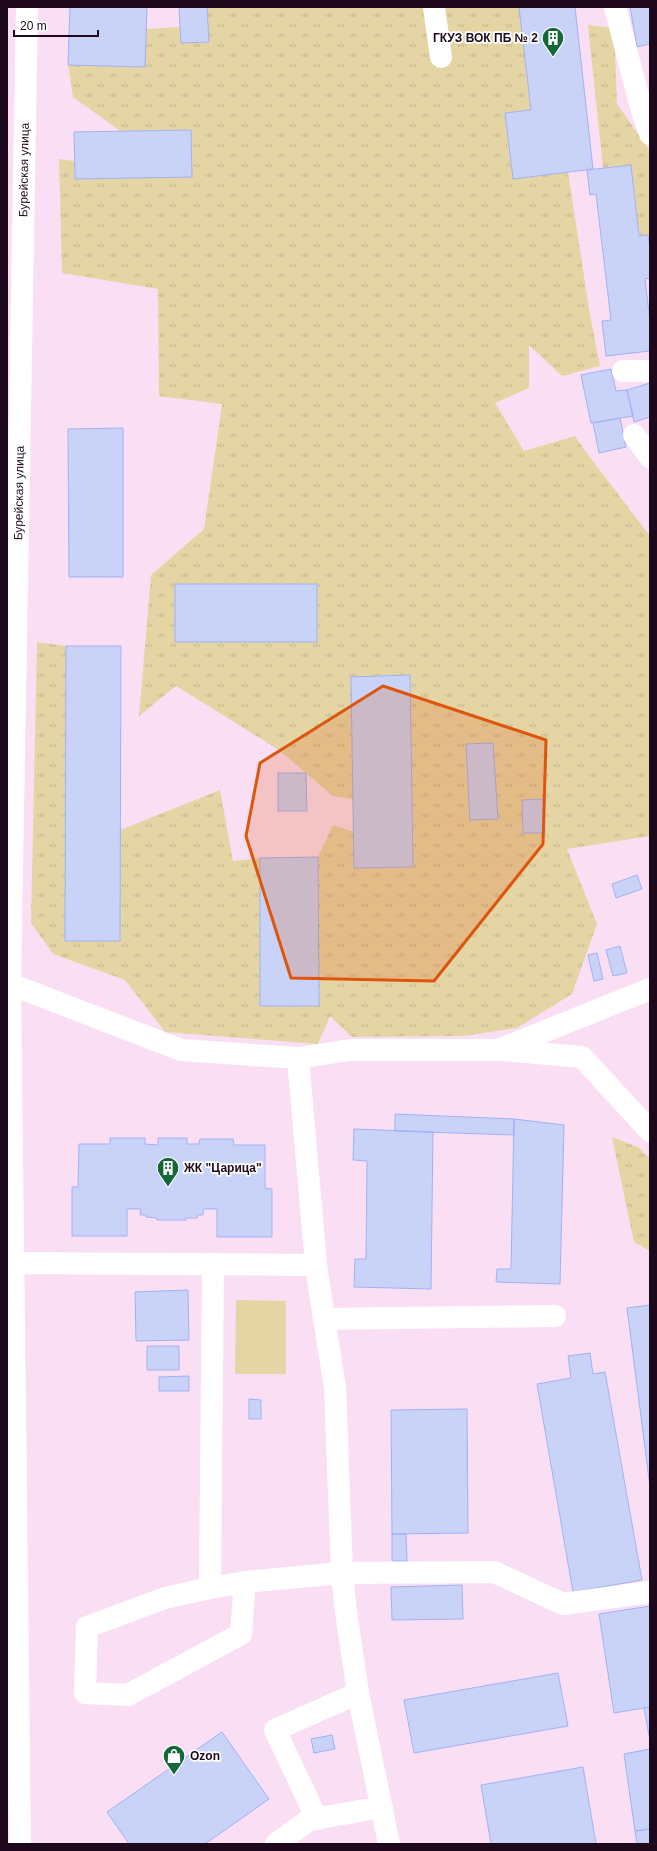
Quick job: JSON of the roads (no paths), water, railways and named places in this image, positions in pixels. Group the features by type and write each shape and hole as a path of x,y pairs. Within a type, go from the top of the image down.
{"street":[{"name":"Бурейская улица","path":"20,1844 13,1798 13,1263 10,984 27,7"},
{"path":"434,7 441,57"},
{"path":"615,7 642,111 650,134"},
{"path":"623,371 650,371"},
{"path":"634,435 650,457"},
{"path":"10,984 181,1050 298,1058 350,1050 498,1050 582,1057 650,1131"},
{"path":"498,1050 650,989"},
{"path":"298,1058 316,1265 335,1386 342,1573 346,1612 358,1693 389,1844"},
{"path":"13,1263 316,1265"},
{"path":"210,1588 213,1264"},
{"path":"324,1319 556,1316"},
{"path":"245,1582 241,1634 128,1695 85,1693 87,1627 164,1598 210,1588 245,1582 342,1573 494,1572 563,1604 650,1592"},
{"path":"317,1819 275,1730 358,1693"},
{"path":"276,1844 309,1820 382,1807"}],"place":[{"name":"ГКУЗ ВОК ПБ № 2","path":"553,58"},
{"name":"ЖК \"Царица\"","path":"168,1188"},
{"name":"Ozon","path":"174,1776"}]}
